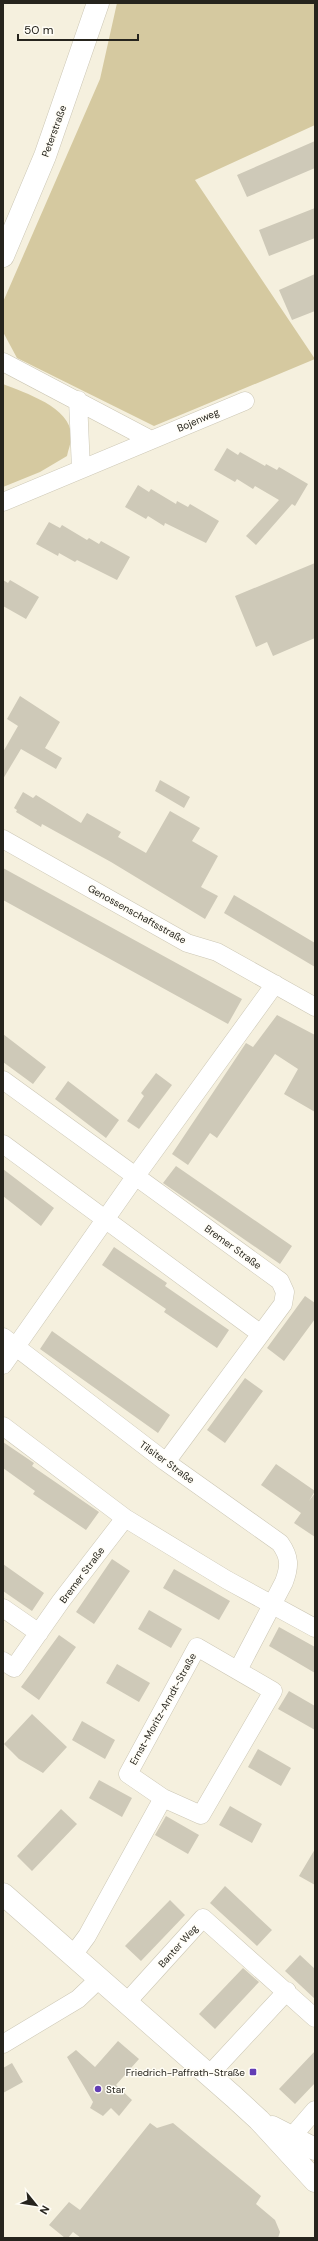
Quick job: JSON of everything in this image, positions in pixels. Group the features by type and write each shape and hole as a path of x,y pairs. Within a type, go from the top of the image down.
{"main road":[{"name":"Peterstraße","path":"3,256 45,156 98,3"},
{"path":"3,1894 258,2120 315,2167"},
{"path":"287,2143 315,2149"},
{"path":"287,2143 315,2181"}],"street":[{"path":"3,362 78,400 151,440"},
{"path":"78,400 81,469"},
{"name":"Bojenweg","path":"3,502 245,401"},
{"name":"Genossenschaftsstraße","path":"3,839 187,943 217,952 315,1007"},
{"path":"3,1365 10,1342 106,1218 275,984"},
{"name":"Bremer Straße","path":"3,1080 280,1281 285,1292 283,1304 166,1462"},
{"path":"3,1144 106,1218 261,1334"},
{"name":"Tilsiter Straße","path":"10,1342 166,1462 280,1543 287,1553 290,1567 272,1604"},
{"path":"3,1426 125,1518 227,1580 315,1628"},
{"name":"Bremer Straße","path":"3,1661 14,1668 125,1518"},
{"path":"238,1670 272,1604"},
{"path":"3,1608 39,1633"},
{"name":"Ernst-Moritz-Arndt-Straße","path":"197,1647 238,1670 273,1691 201,1815 163,1798 128,1774 197,1647"},
{"path":"73,1955 87,1936 163,1798"},
{"name":"Banter Weg","path":"126,2003 203,1918 287,1991 315,2018"},
{"path":"3,2044 78,1999 100,1979"},
{"path":"209,2075 287,1991"},
{"path":"287,2143 315,2110"}],"shaded area":[{"path":"117,3 315,3 315,125 195,180 315,359 154,426 17,358 3,332 3,302 100,79"},
{"path":"3,384 35,397 57,410 65,418 70,427 71,442 67,456 40,472 3,487"}],"building":[{"path":"315,141 315,168 247,197 237,175"},
{"path":"315,208 315,238 269,256 259,230"},
{"path":"315,274 315,311 292,320 279,290"},
{"path":"227,448 238,455 240,452 265,466 266,464 277,470 279,467 308,484 295,506 292,504 256,545 246,536 279,500 255,486 253,489 237,479 235,482 214,470"},
{"path":"138,485 149,492 151,489 176,504 177,501 188,507 190,504 219,521 206,543 165,523 164,526 148,516 146,519 125,507"},
{"path":"49,522 60,528 62,525 87,540 89,538 99,544 101,541 130,557 117,580 77,560 75,562 59,553 58,556 36,544"},
{"path":"315,563 315,638 273,656 267,642 256,647 235,596"},
{"path":"3,580 8,583 10,580 39,597 26,619 3,606"},
{"path":"20,696 60,722 45,748 62,758 56,769 21,749 3,779 3,752 18,726 7,719"},
{"path":"160,780 190,797 184,808 155,791"},
{"path":"23,792 33,798 36,795 81,823 87,813 121,832 118,837 146,853 170,811 200,828 192,841 218,856 201,887 218,896 205,919 111,862 42,824 41,827 16,812 17,810 14,808"},
{"path":"3,868 242,999 228,1024 3,900"},
{"path":"234,895 315,943 315,967 224,913"},
{"path":"277,1015 315,1035 315,1112 284,1094 298,1069 275,1054 217,1138 210,1133 188,1165 172,1154 246,1043 253,1047"},
{"path":"3,1034 46,1067 33,1084 3,1062"},
{"path":"156,1073 172,1085 139,1129 127,1121 144,1096 141,1093"},
{"path":"68,1081 119,1120 106,1138 55,1099"},
{"path":"176,1166 292,1246 280,1264 163,1183"},
{"path":"3,1169 54,1208 41,1226 3,1196"},
{"path":"114,1247 167,1283 165,1286 229,1330 217,1348 164,1312 166,1309 102,1265"},
{"path":"305,1296 315,1303 315,1319 284,1361 267,1348"},
{"path":"52,1331 170,1415 158,1433 40,1349"},
{"path":"245,1378 263,1391 225,1443 207,1430"},
{"path":"3,1442 34,1463 32,1466 99,1512 86,1530 33,1494 35,1491 3,1468"},
{"path":"276,1464 315,1491 309,1501 315,1493 315,1537 294,1523 301,1513 261,1485"},
{"path":"112,1559 130,1571 94,1624 76,1612"},
{"path":"3,1564 44,1593 32,1611 3,1591"},
{"path":"174,1569 230,1601 219,1620 163,1588"},
{"path":"149,1610 182,1629 171,1648 138,1629"},
{"path":"279,1627 315,1647 315,1673 269,1646"},
{"path":"59,1635 76,1647 39,1700 21,1687"},
{"path":"117,1664 150,1683 139,1702 106,1683"},
{"path":"289,1691 315,1706 315,1730 278,1709"},
{"path":"32,1714 67,1747 43,1773 19,1759 4,1744"},
{"path":"82,1721 115,1740 105,1759 72,1740"},
{"path":"258,1749 291,1768 281,1786 248,1767"},
{"path":"99,1780 132,1798 122,1817 89,1798"},
{"path":"230,1806 262,1824 252,1843 219,1825"},
{"path":"61,1809 77,1824 32,1871 17,1856"},
{"path":"166,1816 199,1835 188,1854 155,1835"},
{"path":"315,1849 315,1885 299,1876"},
{"path":"225,1886 272,1930 257,1946 210,1903"},
{"path":"170,1900 185,1915 141,1961 125,1946"},
{"path":"300,1955 315,1969 315,1999 285,1971"},
{"path":"243,1968 259,1982 215,2029 199,2014"},
{"path":"118,2041 139,2059 116,2085 132,2100 119,2116 111,2108 103,2116 90,2108 93,2102 67,2057 76,2050 95,2067"},
{"path":"315,2051 315,2083 295,2104 279,2089"},
{"path":"12,2063 23,2082 3,2093 3,2068"},
{"path":"150,2123 157,2128 173,2123 261,2196 256,2204 275,2220 280,2232 278,2238 81,2238 73,2232 68,2238 65,2238 49,2225 69,2202 80,2210"}],"place":[{"name":"Friedrich-Paffrath-Straße","path":"253,2072"},
{"name":"Star","path":"98,2089"}]}
